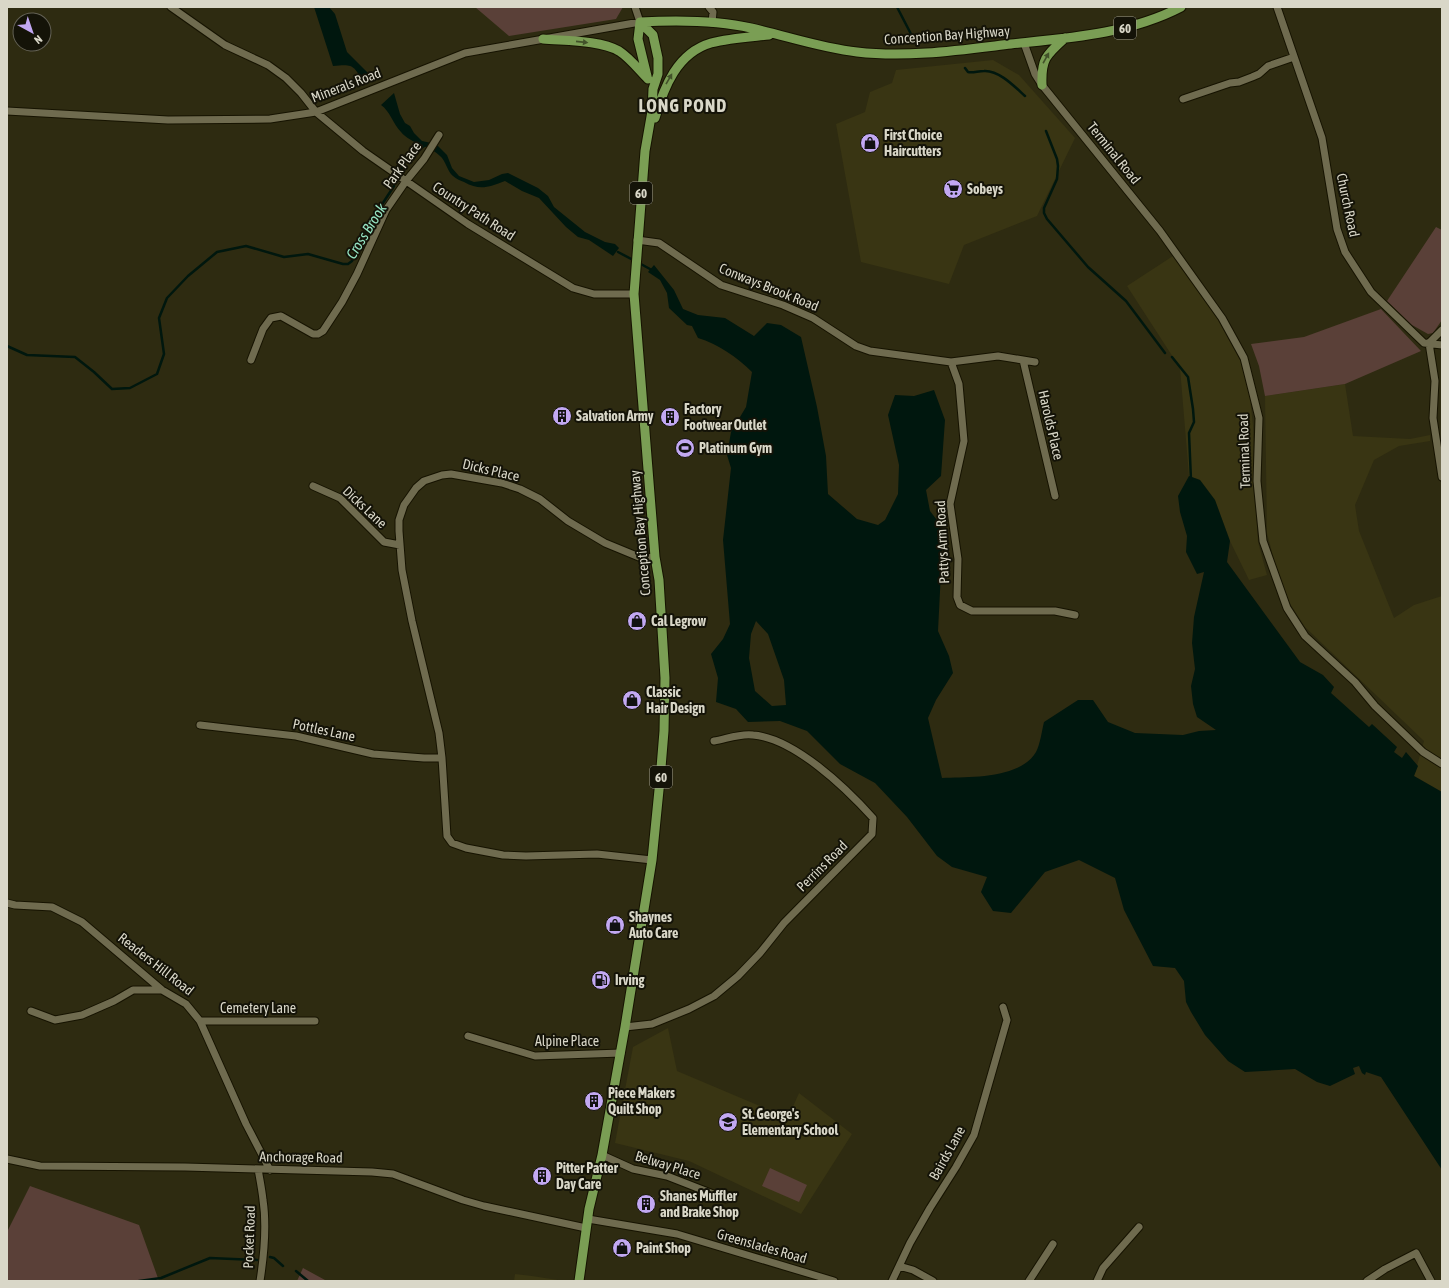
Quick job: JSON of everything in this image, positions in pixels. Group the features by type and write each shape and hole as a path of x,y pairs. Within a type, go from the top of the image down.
{"main road":[{"name":"Conception Bay Highway","path":"640,22 661,21 712,23 750,28 843,50 882,54 935,52 1024,43 1115,31 1153,20 1181,7"},
{"name":"Conception Bay Highway","path":"579,1281 587,1224 602,1155 652,860 664,731 665,678 659,580 655,557 634,294 645,152 653,89 658,74 658,58 653,35 640,22"},
{"path":"640,22 638,39 645,71 653,89"},
{"path":"647,142 666,86 680,63 689,54 700,47 719,41 775,34"},
{"path":"1042,85 1044,61 1051,50 1065,38"},
{"path":"543,39 610,47 620,51 648,79"}],"street":[{"name":"Country Path Road","path":"171,7 225,45 268,65 286,78 301,93 316,112 364,151 468,224 573,288 594,294 634,294"},
{"path":"635,7 640,22"},
{"path":"709,7 713,12 712,23"},
{"name":"Church Road","path":"1277,7 1322,138 1337,229 1345,252 1371,292 1424,343 1429,343"},
{"name":"Minerals Road","path":"7,111 168,120 270,119 316,112 465,53 640,22"},
{"name":"Terminal Road","path":"1024,43 1035,74 1042,85 1160,231 1222,318 1244,358 1259,418 1258,481 1262,541 1287,608 1304,636 1355,682 1375,706 1423,752 1442,764"},
{"path":"1183,99 1259,74 1268,66 1294,57"},
{"name":"Park Place","path":"251,360 262,329 271,318 281,316 313,334 318,334 323,331 342,302 357,274 386,210 406,181 418,167 437,137"},
{"name":"Conways Brook Road","path":"637,242 659,243 720,285 783,305 813,318 856,346 870,351 951,362 998,356 1035,362"},
{"path":"1429,343 1442,330"},
{"path":"1429,343 1442,345"},
{"path":"1429,343 1435,381 1433,418 1442,477"},
{"name":"Harolds Place","path":"1023,360 1055,496"},
{"name":"Pattys Arm Road","path":"951,362 959,384 964,441 950,504 958,559 957,597 960,605 972,611 1055,610 1075,615"},
{"name":"Dicks Place","path":"652,860 598,854 526,856 504,855 452,844 447,836 442,758 435,711 410,615 402,570 399,531 400,520 404,506 416,488 424,481 432,477 450,474 502,483 520,489 540,499 568,521 606,543 639,557 655,557"},
{"name":"Dicks Lane","path":"313,486 340,498 384,542 400,545"},
{"name":"Pottles Lane","path":"200,725 296,736 373,754 442,758"},
{"name":"Perrins Road","path":"625,1026 652,1024 689,1009 714,996 738,976 760,953 784,923 872,834 874,818 850,793 800,752 774,739 753,734 714,741"},
{"name":"Readers Hill Road","path":"7,903 52,908 82,922 162,990 186,1004 200,1021 246,1124 270,1170"},
{"path":"31,1011 55,1020 82,1015 114,1001 133,990 162,990"},
{"name":"Bairds Lane","path":"892,1281 930,1208 974,1135 1007,1020 1003,1008"},
{"name":"Cemetery Lane","path":"200,1021 315,1021"},
{"name":"Alpine Place","path":"468,1036 535,1056 620,1053"},
{"name":"Belway Place","path":"602,1155 633,1169 667,1176 726,1198"},
{"name":"Anchorage Road","path":"7,1159 40,1166 185,1167 372,1172 393,1174 462,1200 484,1206 587,1224"},
{"name":"Pocket Road","path":"258,1169 264,1200 265,1218 260,1281"},
{"name":"Greenslades Road","path":"587,1224 677,1234 834,1281"},
{"path":"1096,1281 1103,1268 1139,1227"},
{"path":"1029,1281 1053,1244"},
{"path":"1367,1281 1385,1268 1416,1252 1431,1281"},
{"path":"899,1266 913,1270 933,1281"}],"shaded area":[{"path":"314,7 329,7 335,14 347,52 371,76 364,83 352,67 345,65 333,66"},
{"path":"475,7 623,7 616,19 509,36"},
{"path":"993,60 1019,75 1075,138 1037,216 964,245 949,284 861,262 836,124 865,112 870,92 892,83 896,70"},
{"path":"394,93 400,114 405,123 410,126 414,133 422,141 436,144 447,155 452,168 459,176 474,182 489,180 508,173 538,188 548,196 554,207 585,232 605,242 615,244 619,248 613,256 589,240 578,237 566,227 539,198 522,191 505,181 480,187 470,185 456,178 451,174 444,161 436,152 405,136 398,129 387,111 381,105"},
{"path":"1436,227 1442,230 1442,320 1433,333 1428,334 1412,325 1387,301"},
{"path":"1173,256 1218,320 1240,360 1249,390 1253,425 1258,542 1267,575 1249,580 1230,541 1215,500 1200,480 1189,476 1180,368 1127,286"},
{"path":"654,265 674,290 683,309 698,315 725,318 754,336 767,323 781,325 801,337 817,407 826,456 828,494 857,519 878,525 885,520 898,494 899,465 888,415 895,395 914,396 934,390 945,420 941,476 926,490 930,511 940,524 942,552 938,631 949,656 953,673 936,700 928,718 942,778 994,775 1007,772 1029,761 1036,752 1040,742 1044,722 1078,700 1093,700 1108,722 1135,733 1183,735 1199,731 1216,730 1197,717 1193,704 1191,686 1195,669 1192,643 1194,617 1204,572 1197,574 1186,552 1187,536 1180,512 1178,496 1189,476 1200,480 1215,500 1230,541 1227,562 1300,662 1323,675 1334,687 1331,693 1369,727 1372,724 1397,747 1394,752 1402,758 1406,752 1418,766 1414,776 1442,792 1442,1170 1381,1077 1366,1072 1365,1075 1362,1073 1359,1066 1353,1068 1355,1074 1330,1086 1317,1082 1295,1069 1245,1072 1228,1061 1205,1035 1191,1012 1186,1002 1184,981 1175,968 1153,966 1124,910 1115,878 1079,860 1045,872 1011,913 993,911 981,892 987,877 952,867 937,856 907,817 875,783 840,764 807,731 780,721 748,722 736,709 716,702 718,678 711,654 723,639 730,624 723,540 731,468 727,455 731,432 746,407 752,372 727,352 698,338 692,326 687,325 669,308 667,293 660,280 648,272","holes":["756,621 768,634 784,680 786,705 772,706 755,691 749,658 751,634"]},
{"path":"1381,309 1421,351 1345,384 1265,396 1259,366 1251,344 1304,337"},
{"path":"1345,384 1353,436 1410,439 1430,435 1430,441 1399,446 1374,460 1355,505 1359,531 1394,618 1414,605 1442,596 1442,792 1414,776 1424,741 1305,627 1289,602 1277,571 1267,533 1265,396"},
{"name":"St. George's Elementary School","path":"668,1028 677,1071 788,1118 799,1093 852,1134 801,1214 689,1161 615,1143 633,1047"},
{"path":"770,1168 807,1185 799,1202 762,1186"},
{"path":"30,1186 139,1225 159,1281 7,1281 7,1232"},
{"path":"303,1268 325,1280 327,1281 297,1281"},
{"path":"515,1274 532,1276 564,1281 514,1281"}],"waterway":[{"path":"897,7 912,36"},
{"path":"965,68 968,72 990,71 995,73 1012,84 1025,96"},
{"path":"1046,131 1057,159 1058,166 1057,179 1044,208 1044,213 1047,219 1088,267 1126,301 1165,353"},
{"name":"Cross Brook","path":"401,171 407,158 424,146"},
{"name":"Cross Brook","path":"7,346 27,355 75,357 112,389 130,388 157,374 164,354 159,318 167,298 188,276 217,252 246,246 284,257 308,254 343,264 348,264 352,261 363,237 394,186"},
{"path":"618,252 635,261"},
{"path":"639,263 650,269"},
{"path":"1172,357 1188,377 1193,409 1194,422 1189,433 1191,480"},
{"path":"270,1257 274,1258 283,1266"},
{"path":"139,1281 161,1278 210,1258 257,1260"},
{"path":"296,1271 308,1281"}],"place":[{"name":"First Choice Haircutters","path":"870,143"},
{"name":"Sobeys","path":"953,189"},
{"name":"Salvation Army","path":"562,416"},
{"name":"Factory Footwear Outlet","path":"670,417"},
{"name":"Platinum Gym","path":"685,448"},
{"name":"Cal Legrow","path":"637,621"},
{"name":"Classic Hair Design","path":"632,700"},
{"name":"Shaynes Auto Care","path":"615,925"},
{"name":"Irving","path":"601,980"},
{"name":"Piece Makers Quilt Shop","path":"594,1101"},
{"name":"St. George's Elementary School","path":"728,1122"},
{"name":"Pitter Patter Day Care","path":"542,1176"},
{"name":"Shanes Muffler and Brake Shop","path":"646,1204"},
{"name":"Paint Shop","path":"622,1248"}],"district":[{"name":"LONG POND","path":"683,105"}]}
